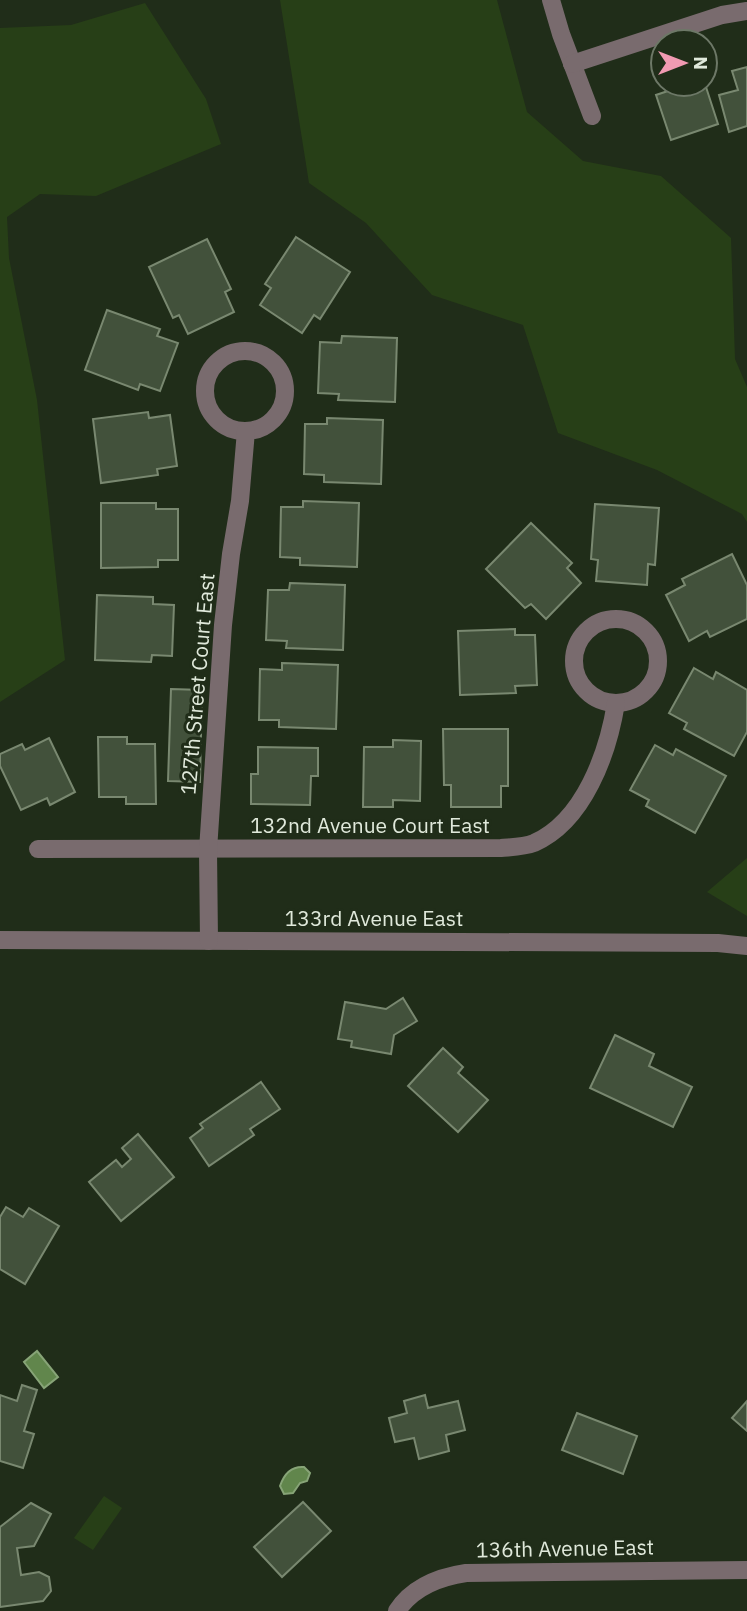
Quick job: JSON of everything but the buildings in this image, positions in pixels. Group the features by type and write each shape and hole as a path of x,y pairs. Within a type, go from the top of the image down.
{"street":[{"path":"551,0 592,116"},
{"path":"572,64 722,15 747,11"},
{"path":"250,351 264,355 275,364 285,388 280,411 272,421 262,428 246,431 225,427 215,418 207,406 204,392 206,378 213,366 223,357 250,351"},
{"name":"127th Street Court East","path":"209,941 208,850 223,625 240,501 246,431"},
{"path":"624,619 637,624 648,633 655,644 657,672 652,684 642,694 630,701 616,703 603,701 590,694 581,684 575,657 578,643 597,623 624,619"},
{"name":"132nd Avenue Court East","path":"38,849 502,848 531,844 564,824 579,802 610,738 616,703"},
{"name":"133rd Avenue East","path":"0,940 704,943 747,946"},
{"name":"136th Avenue East","path":"397,1611 415,1591 449,1575 466,1573 747,1570"}],"shaded area":[{"path":"280,0 497,0 527,112 583,161 661,176 731,238 735,359 747,387 747,522 742,514 657,470 558,433 523,325 432,295 366,223 309,183"},
{"path":"145,3 206,99 221,144 96,196 40,194 7,217 9,258 37,400 65,660 0,702 0,28 71,25"},
{"path":"747,858 747,916 707,892"},
{"path":"37,1351 58,1377 44,1388 24,1362"},
{"path":"304,1467 310,1473 307,1481 300,1483 293,1493 284,1494 280,1486 286,1474 292,1469"},
{"path":"104,1496 122,1508 93,1550 74,1538"}]}
